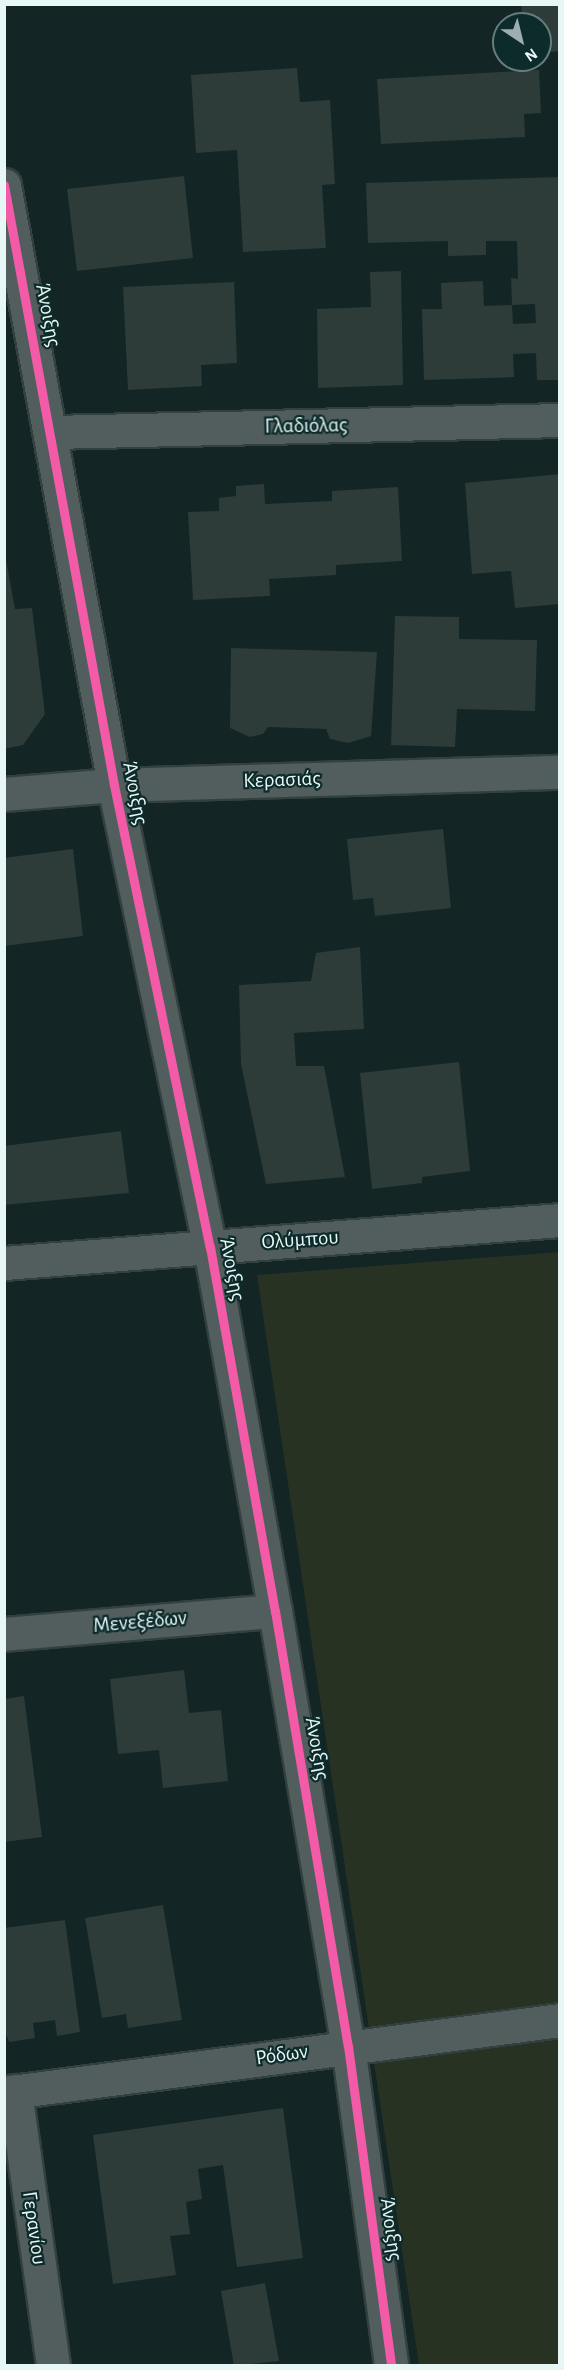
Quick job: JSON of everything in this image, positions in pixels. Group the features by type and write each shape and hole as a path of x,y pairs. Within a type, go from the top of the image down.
{"street":[{"name":"Άνοιξης","path":"6,201 52,432 114,785 210,1247 275,1611 348,2046 391,2366"},
{"name":"Γλαδιόλας","path":"52,432 560,420"},
{"name":"Κερασιάς","path":"4,794 114,785 560,772"},
{"name":"Ολύμπου","path":"4,1263 560,1220"},
{"name":"Μενεξέδων","path":"4,1634 275,1611"},
{"name":"Ρόδων","path":"10,2092 560,2020"},
{"name":"Γερανίου","path":"10,2092 53,2366"}],"green space":[{"path":"559,1252 559,2365 419,2365 257,1275"}],"building":[{"path":"521,4 560,4 560,51 552,52 552,12 522,12"},
{"path":"297,68 300,102 330,100 335,184 322,185 326,248 243,252 237,150 196,153 191,75"},
{"path":"539,72 541,113 524,114 525,137 381,144 377,79"},
{"path":"184,176 193,258 77,271 67,189"},
{"path":"560,177 560,380 537,380 536,353 513,354 514,377 424,380 422,309 442,309 441,283 483,281 484,306 512,305 511,278 518,279 517,241 486,241 486,255 448,256 448,241 368,243 366,183","holes":["535,304 536,323 513,324 512,305"]},
{"path":"401,271 403,385 318,388 317,309 371,307 370,272"},
{"path":"234,282 237,363 201,365 202,386 128,390 123,287"},
{"path":"560,474 560,604 515,608 511,571 472,574 465,483"},
{"path":"264,484 265,504 332,501 332,491 398,487 402,561 336,565 336,575 269,579 270,596 193,600 188,512 219,511 219,498 236,496 236,486"},
{"path":"4,549 15,609 32,608 45,714 23,745 4,749"},
{"path":"395,616 459,617 459,639 537,640 535,711 457,709 455,747 391,745"},
{"path":"231,648 377,652 371,736 348,743 330,739 326,729 268,727 263,734 250,737 230,728"},
{"path":"443,829 451,908 375,916 373,898 353,900 347,839"},
{"path":"73,849 83,936 4,946 4,858"},
{"path":"360,947 364,1029 294,1033 296,1066 324,1066 345,1177 266,1184 241,1064 239,985 311,981 316,953"},
{"path":"459,1062 470,1171 422,1177 422,1183 372,1189 360,1073"},
{"path":"121,1131 129,1193 4,1205 4,1146"},
{"path":"184,1670 189,1713 221,1710 228,1781 163,1788 159,1750 118,1754 110,1679"},
{"path":"24,1696 42,1837 4,1842 4,1699"},
{"path":"163,1905 182,2020 128,2028 126,2014 102,2018 85,1918"},
{"path":"65,1920 80,2032 57,2036 55,2020 33,2023 35,2038 9,2042 4,2029 4,1928"},
{"path":"283,2108 303,2258 237,2267 223,2165 198,2169 202,2199 186,2202 190,2234 170,2236 176,2275 113,2284 93,2135"},
{"path":"265,2283 279,2361 234,2366 221,2291"}],"cycle path":[{"path":"4,185 114,785 210,1247 275,1611 348,2046 391,2366"}]}
